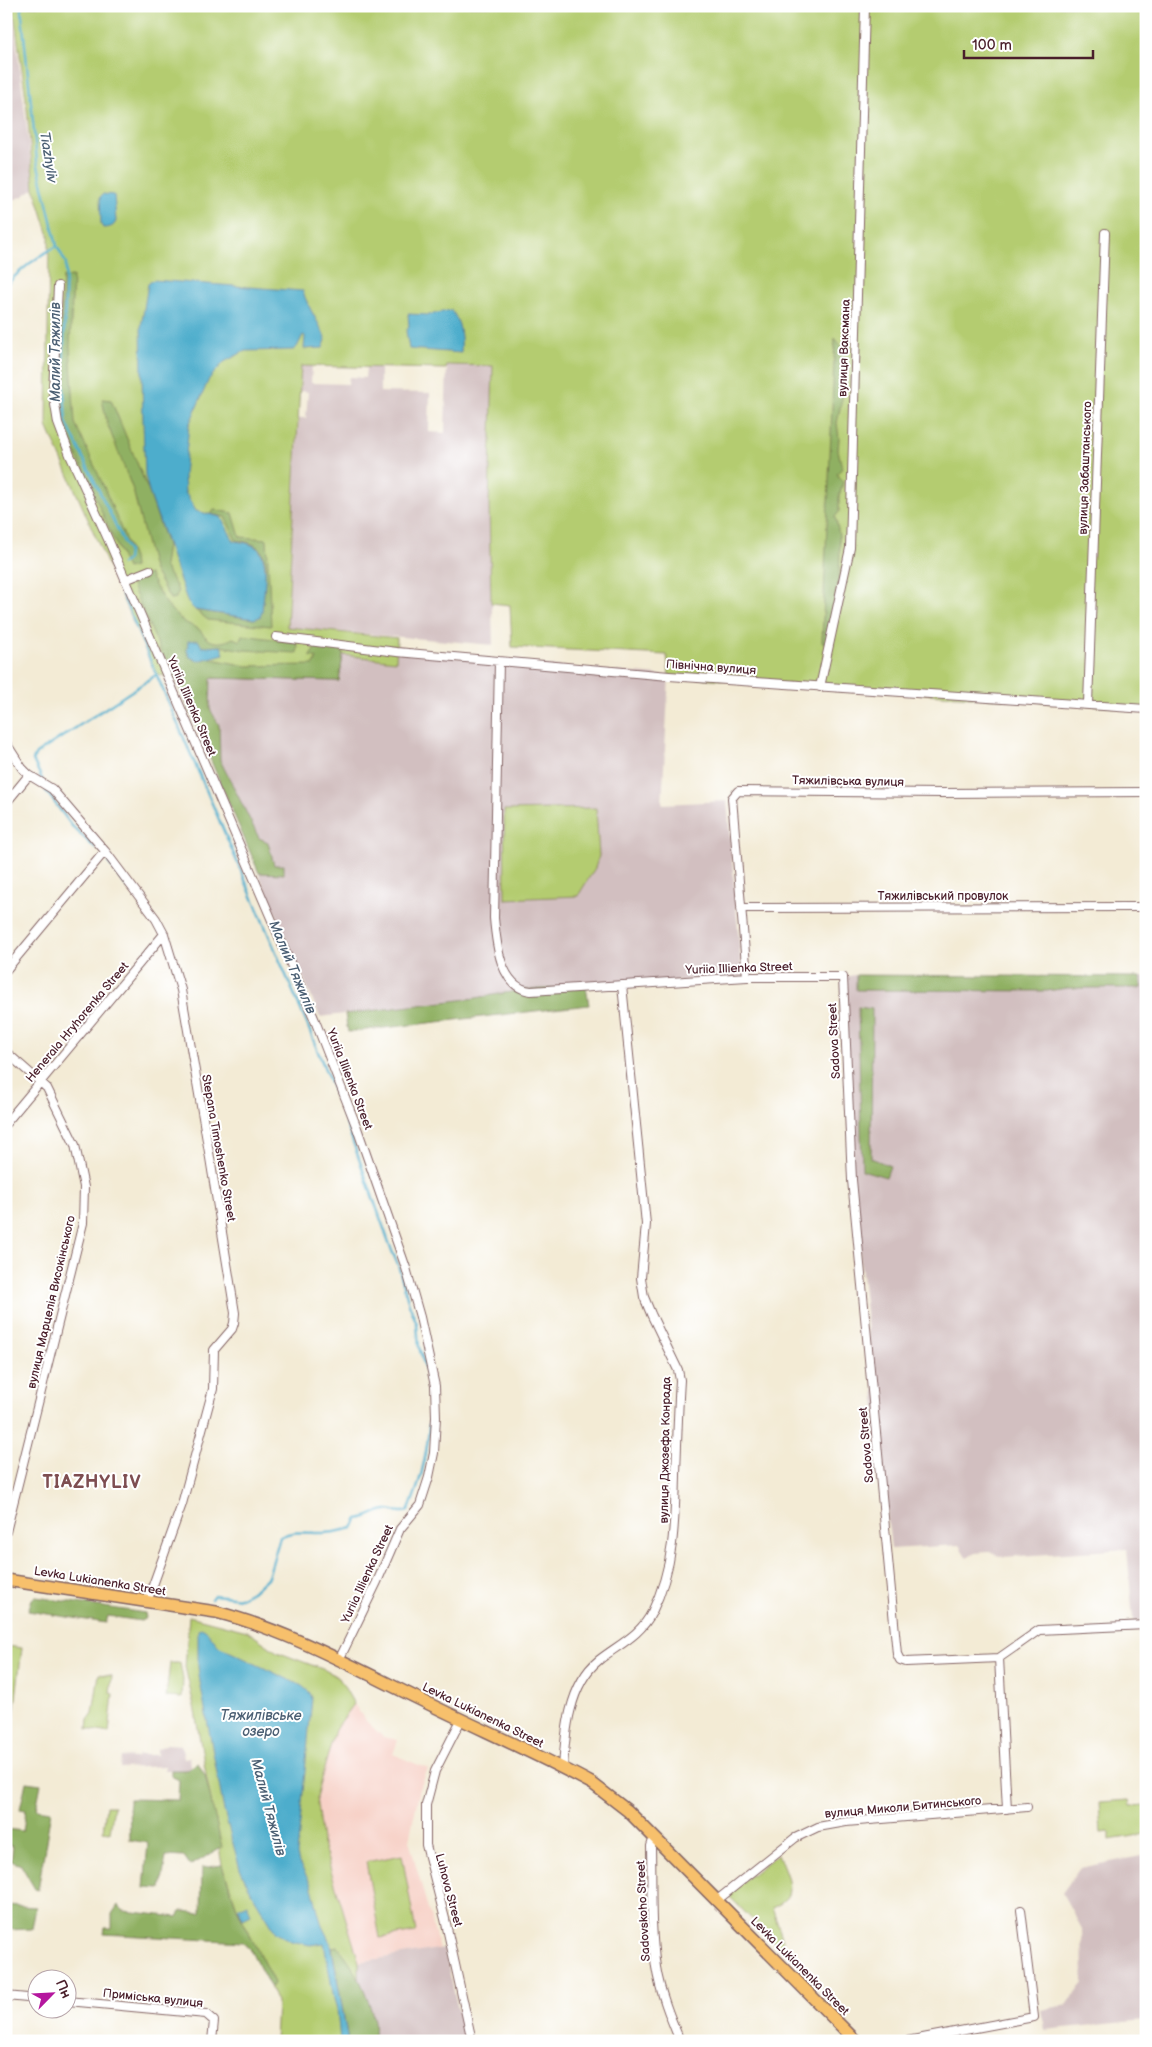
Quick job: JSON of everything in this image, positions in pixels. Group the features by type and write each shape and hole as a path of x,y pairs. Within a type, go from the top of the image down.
{"main road":[{"name":"Levka Lukianenka Street","path":"10,1581 216,1612 271,1629 339,1660 563,1769 606,1792 628,1811 856,2041"}],"street":[{"name":"вулиця Ваксмана","path":"820,687 850,548 866,6"},
{"name":"вулиця Забаштанського","path":"1088,704 1105,233"},
{"name":"Yuriia Illienka Street","path":"58,286 53,392 56,415 70,455 314,1018 357,1128 409,1276 435,1386 434,1453 420,1505 400,1529 377,1582 339,1660"},
{"path":"125,580 150,570"},
{"name":"Північна вулиця","path":"276,638 397,652 499,661 820,687 1146,709"},
{"name":"Yuriia Illienka Street","path":"499,661 494,918 496,936 503,962 512,981 522,990 747,977 843,977"},
{"name":"Stepana Timoshenko Street","path":"6,743 22,768 29,775 52,789 105,851 156,919 164,934 181,990 210,1158 235,1313 234,1323 232,1329 214,1350 213,1389 182,1504 147,1602"},
{"path":"6,804 29,775"},
{"name":"Тяжилівська вулиця","path":"747,977 732,798 738,791 1146,792"},
{"path":"6,970 105,851"},
{"name":"Тяжилівський провулок","path":"741,908 1146,907"},
{"name":"Henerala Hryhorenka Street","path":"6,1123 164,934"},
{"name":"Sadova Street","path":"843,977 852,1180 897,1654 900,1660 906,1662 999,1658"},
{"name":"вулиця Джозефа Конрада","path":"563,1769 565,1739 575,1695 597,1661 641,1630 652,1613 674,1542 680,1380 678,1370 644,1297 641,1278 646,1224 622,985"},
{"name":"вулиця Марцелія Високінського","path":"6,1052 41,1083 53,1098 75,1145 84,1187 83,1224 6,1532"},
{"path":"1007,1809 999,1658 1039,1630 1146,1625"},
{"name":"Luhova Street","path":"461,1720 435,1771 426,1805 426,1845 445,1919 472,2041"},
{"name":"вулиця Миколи Битинського","path":"716,1901 795,1838 818,1827 846,1822 1027,1807"},
{"name":"Sadovskoho Street","path":"654,1837 651,1846 653,1935 656,1968 680,2041"},
{"path":"907,2041 1034,2017 1021,1910"},
{"path":"6,1996 28,1998"},
{"name":"Приміська вулиця","path":"78,2002 206,2014 214,2021 212,2041"}],"shaded area":[{"path":"6,6 12,6 34,188 23,196 6,203"},
{"path":"447,365 493,366 489,504 493,645 287,627 299,418 306,418 308,392 300,391 301,366 312,366 311,383 348,384 349,377 365,378 366,368 380,368 380,392 430,393 429,432 445,433"},
{"path":"397,652 669,676 662,804 727,801 741,965 747,977 522,990 476,998 320,1017 175,677 339,681 343,655 395,661"},
{"path":"856,975 1146,977 1146,1620 1133,1621 1127,1549 1003,1557 989,1552 975,1553 967,1558 959,1545 891,1549 852,1180 843,977"},
{"path":"354,1704 365,1720 383,1737 398,1740 393,1754 428,1769 420,1788 409,1840 439,1949 359,1962 322,1841 316,1797 335,1729"},
{"path":"167,1744 181,1745 184,1758 190,1757 191,1767 186,1770 165,1770 165,1766 120,1768 121,1757 136,1758 139,1755 157,1755 157,1749"},
{"path":"1146,1855 1146,2020 1044,2030 1041,2010 1066,2005 1083,1983 1082,1929 1062,1893 1080,1868"},
{"path":"444,1948 464,2036 444,2041 360,2041 359,1962"}],"green space":[{"path":"13,6 1146,6 1146,709 669,676 667,655 512,647 510,605 491,603 489,504 493,366 447,365 446,369 301,366 287,627 397,638 396,661 343,655 339,681 156,675 47,426 49,236 34,188 26,99"},
{"path":"73,276 70,346 75,423 133,558 134,567 127,569 64,427 59,400 63,277"},
{"path":"835,338 843,348 846,379 837,423 838,450 842,468 837,474 843,482 839,497 839,512 835,517 840,547 840,563 827,643 822,642"},
{"path":"102,399 111,400 149,492 167,545 164,566 176,586 178,592 176,598 170,599 153,569 133,490 107,423"},
{"path":"214,510 233,513 240,537 267,539 271,626 208,620 195,610 254,619 262,612 266,566 261,550 248,542 236,540 225,517 210,514"},
{"path":"149,574 172,611 185,622 200,630 211,641 222,642 233,638 240,641 242,635 296,642 298,646 297,653 244,650 221,646 202,647 198,661 207,658 247,666 314,665 317,658 310,656 316,647 341,649 343,655 339,681 211,678 210,709 219,725 220,760 259,838 268,842 274,865 284,865 284,874 259,873 175,677 172,662 164,659 132,586 135,579"},
{"path":"596,808 599,856 595,868 578,896 505,899 504,810"},
{"path":"856,975 1141,977 1141,988 1067,988 1047,991 856,990"},
{"path":"586,987 589,1005 348,1032 345,1014 476,998 522,990"},
{"path":"858,1007 872,1009 871,1158 890,1166 886,1177 862,1170"},
{"path":"36,1597 145,1613 146,1618 141,1621 108,1616 106,1623 28,1611 32,1599"},
{"path":"189,1616 247,1631 277,1652 325,1670 339,1678 354,1704 335,1730 316,1797 322,1841 359,1962 360,2041 275,2041 277,2003 238,1911 222,1865 194,1706 185,1667"},
{"path":"7,1646 22,1648 11,1739 6,1738"},
{"path":"170,1663 180,1663 183,1679 182,1698 166,1697"},
{"path":"99,1674 112,1676 110,1693 113,1694 109,1733 87,1729 88,1720 93,1713"},
{"path":"198,1763 205,1775 222,1847 190,1866 184,1857 166,1856 161,1889 144,1888 148,1843 130,1840 129,1799 178,1800 179,1780 171,1776 171,1770 186,1770"},
{"path":"26,1782 41,1784 36,1809 51,1811 38,1890 35,1889 21,1865 11,1861 13,1846 6,1845 6,1829 23,1831 26,1810 20,1809"},
{"path":"1129,1800 1130,1806 1146,1805 1146,1834 1109,1840 1109,1832 1101,1833 1099,1802"},
{"path":"106,1806 114,1806 110,1832 103,1831"},
{"path":"778,1854 787,1877 789,1890 785,1900 772,1908 783,1940 780,1948 727,1894"},
{"path":"402,1855 416,1932 380,1938 366,1862"},
{"path":"222,1865 238,1911 274,1983 272,1987 269,1985 251,1951 243,1942 104,1934 105,1928 112,1928 112,1914 118,1905 124,1911 178,1917 181,1911 201,1913 202,1868"},
{"path":"6,1905 36,1907 32,1929 6,1930"},
{"path":"338,1947 356,1972 369,2002 374,2021 374,2041 348,2041 332,1948"}],"water":[{"path":"103,194 114,195 116,221 113,226 107,228 103,228 101,225 100,197"},
{"path":"153,280 303,291 326,340 323,348 304,349 305,336 303,335 297,347 293,350 245,351 224,362 209,379 189,425 184,475 185,492 196,511 221,517 234,541 255,546 264,560 265,578 262,612 260,617 254,619 195,610 188,603 149,492 145,475 141,327 148,284"},
{"path":"451,310 457,319 460,330 461,353 409,349 406,331 409,327 408,314 429,315"},
{"path":"198,640 202,647 221,646 224,654 198,661 190,657 187,651 188,641"},
{"name":"Тяжилівське озеро","path":"201,1628 207,1631 220,1647 302,1686 310,1693 312,1698 297,1855 299,1863 311,1884 322,1926 331,1944 348,2041 340,2041 337,2009 324,1943 310,1945 291,1941 276,1933 251,1892 240,1869 224,1811 200,1682 198,1630"},
{"path":"247,1904 251,1915 243,1919 238,1908"}],"waterway":[{"name":"Малий Тяжилів","path":"21,6 37,161 57,246 66,263 63,378 66,422 128,551 127,560 122,564"},
{"name":"Tiazhyliv","path":"6,285 30,263 57,246"},
{"name":"Малий Тяжилів","path":"111,569 307,1024 344,1117 398,1265 417,1324 419,1347 429,1382"},
{"path":"42,779 33,760 36,754 156,675"},
{"path":"46,791 72,826 95,848"},
{"path":"109,863 128,888"},
{"name":"Малий Тяжилів","path":"211,1599 214,1595 241,1598 252,1592 268,1577 280,1537 297,1532 324,1533 353,1528 358,1519 380,1511 408,1511 419,1482 426,1452 430,1421 430,1390"}],"district":[{"name":"TIAZHYLIV","path":"92,1482"}]}
